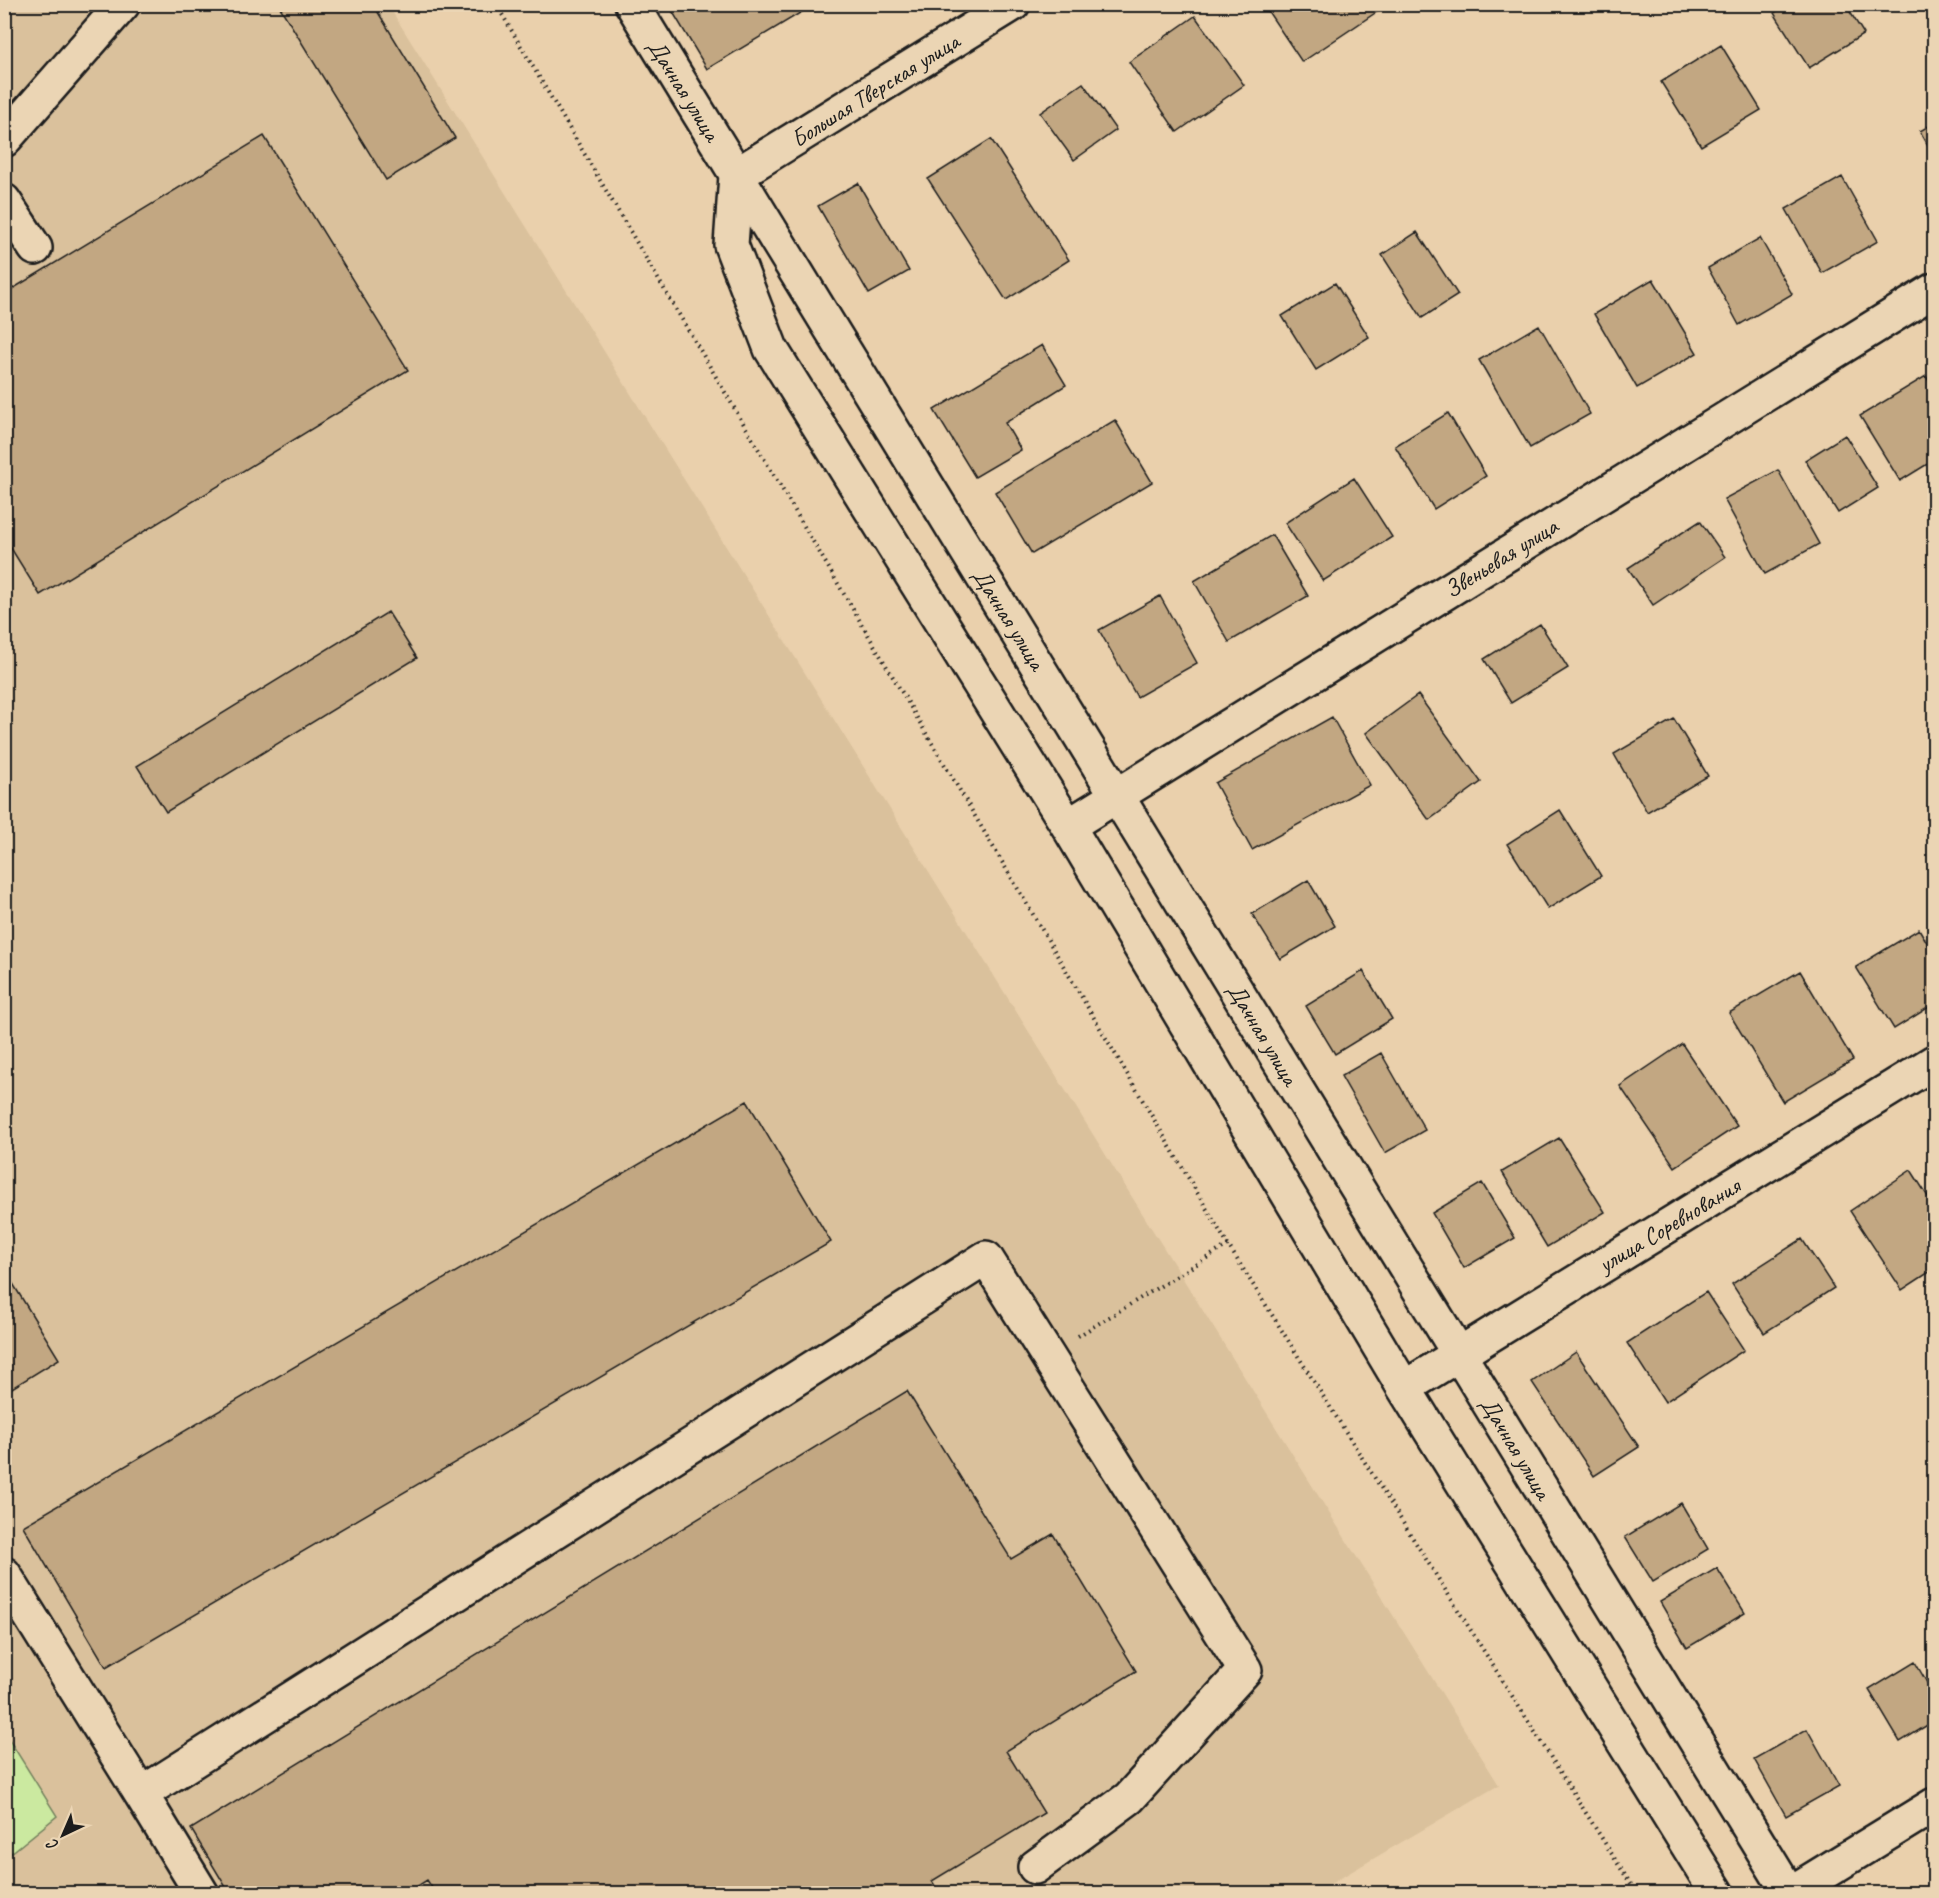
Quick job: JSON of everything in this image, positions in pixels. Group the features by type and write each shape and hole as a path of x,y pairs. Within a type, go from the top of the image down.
{"street":[{"path":"4,140 123,4"},
{"name":"Дачная улица","path":"632,4 1789,1893"},
{"name":"Большая Тверская улица","path":"736,175 1013,4"},
{"path":"736,175 730,245 771,349 1068,826 1404,1388 1718,1893"},
{"path":"4,201 36,248"},
{"name":"Звеньевая улица","path":"1068,826 1935,290"},
{"name":"улица Соревнования","path":"1404,1388 1935,1062"},
{"path":"141,1794 986,1258 1245,1670 1129,1798 1035,1867"},
{"path":"4,1574 202,1893"},
{"path":"1789,1893 1935,1804"}],"path":[{"path":"496,4 1228,1245 1637,1893"},
{"path":"1046,1355 1228,1245"}],"shaded area":[{"path":"5,5 388,5 1499,1785 1315,1893 5,1894"}],"green space":[{"path":"5,1733 57,1816 4,1858"}],"building":[{"path":"278,4 373,4 455,138 386,180"},
{"path":"668,4 815,4 707,69"},
{"path":"1263,4 1378,4 1381,9 1302,62"},
{"path":"1788,4 1845,4 1864,34 1809,68 1774,13"},
{"path":"1195,16 1244,85 1177,132 1129,62"},
{"path":"1721,45 1761,110 1701,146 1661,82"},
{"path":"1083,83 1116,130 1074,160 1040,113"},
{"path":"1934,123 1934,156 1920,131"},
{"path":"264,136 408,370 40,595 4,537 4,294"},
{"path":"991,139 1069,260 1006,300 928,179"},
{"path":"1842,177 1878,241 1822,273 1786,209"},
{"path":"858,183 909,271 869,294 818,206"},
{"path":"1417,232 1458,295 1422,318 1382,255"},
{"path":"1760,238 1792,294 1739,325 1708,268"},
{"path":"1653,279 1697,353 1637,388 1594,314"},
{"path":"1335,283 1369,337 1316,370 1282,316"},
{"path":"1539,325 1590,414 1530,448 1479,360"},
{"path":"1042,345 1066,385 1005,423 1021,450 975,477 934,410"},
{"path":"1926,376 1934,389 1934,460 1900,481 1860,416"},
{"path":"1448,413 1486,476 1434,509 1395,446"},
{"path":"1115,420 1152,482 1032,554 995,492"},
{"path":"1845,435 1878,488 1838,513 1805,460"},
{"path":"1778,470 1819,544 1765,574 1724,499"},
{"path":"1354,478 1392,537 1323,581 1285,523"},
{"path":"1700,521 1725,557 1653,605 1628,568"},
{"path":"1272,535 1308,596 1229,642 1194,581"},
{"path":"1160,596 1197,663 1137,697 1099,630"},
{"path":"388,612 417,658 166,812 137,766"},
{"path":"1540,624 1568,668 1511,703 1484,659"},
{"path":"1418,695 1481,782 1429,820 1366,733"},
{"path":"1332,717 1370,785 1252,850 1215,783"},
{"path":"1674,719 1708,776 1647,812 1614,754"},
{"path":"1560,810 1601,876 1548,909 1507,844"},
{"path":"1308,880 1335,926 1280,959 1252,914"},
{"path":"1919,929 1934,954 1934,1004 1894,1029 1856,967"},
{"path":"1363,971 1392,1019 1335,1054 1306,1006"},
{"path":"1800,971 1853,1060 1783,1102 1729,1013"},
{"path":"1682,1044 1737,1126 1675,1167 1620,1086"},
{"path":"1381,1053 1425,1130 1385,1153 1341,1076"},
{"path":"747,1101 831,1242 106,1667 23,1526"},
{"path":"1559,1138 1605,1212 1547,1247 1502,1172"},
{"path":"1911,1170 1934,1206 1934,1269 1902,1290 1850,1211"},
{"path":"1482,1183 1515,1238 1464,1268 1432,1213"},
{"path":"1802,1239 1834,1288 1764,1333 1732,1284"},
{"path":"4,1269 59,1359 4,1393"},
{"path":"1706,1292 1744,1350 1665,1402 1627,1343"},
{"path":"1576,1352 1639,1447 1594,1476 1532,1382"},
{"path":"907,1391 1011,1559 1053,1534 1136,1671 1006,1751 1044,1813 932,1881 940,1894 436,1894 427,1880 405,1894 230,1894 191,1829"},
{"path":"1681,1503 1708,1549 1653,1582 1625,1537"},
{"path":"1717,1568 1745,1613 1687,1648 1660,1602"},
{"path":"1915,1662 1934,1695 1934,1721 1900,1742 1869,1690"},
{"path":"1807,1729 1839,1786 1786,1816 1754,1759"}]}
